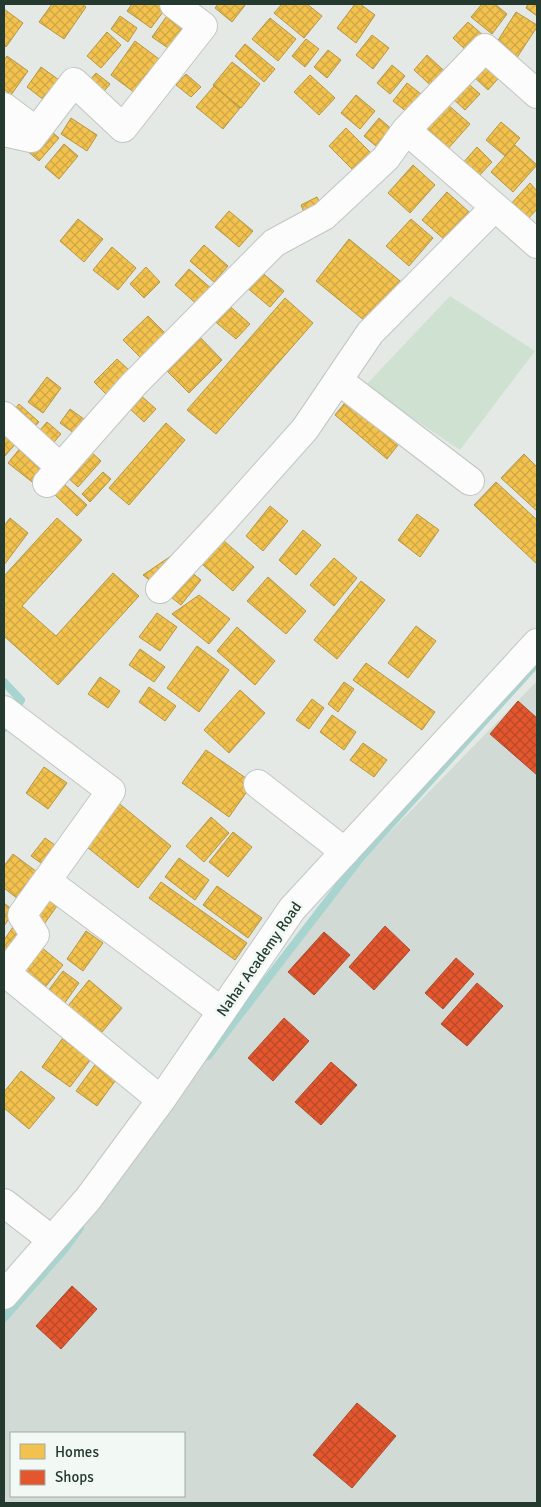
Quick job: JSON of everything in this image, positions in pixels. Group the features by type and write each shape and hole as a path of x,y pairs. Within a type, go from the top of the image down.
{"street":[{"path":"4,132 30,138 74,82 123,128 203,26 174,4"},
{"path":"4,416 53,475 134,384 274,243 324,216 386,158 406,130 485,48 537,94"},
{"path":"4,107 36,131"},
{"path":"406,130 537,244"},
{"path":"160,589 306,429 370,333 495,208"},
{"path":"338,380 470,481"},
{"name":"Nahar Academy Road","path":"4,1295 88,1199 161,1100 292,909 537,643"},
{"path":"4,710 111,792 22,915 35,934 6,973 161,1100"},
{"path":"258,784 345,852"},
{"path":"47,880 221,1011"},
{"path":"4,1203 52,1240"}],"shaded area":[{"path":"537,681 537,1503 4,1503 4,1313 349,874"}],"green space":[{"path":"450,296 535,351 460,450 365,386"}],"building: Homes":[{"path":"52,4 82,4 86,7 64,39 39,22"},
{"path":"132,4 159,4 166,8 151,28 127,11"},
{"path":"218,4 246,4 232,22 215,8"},
{"path":"282,4 307,4 322,16 304,38 274,13"},
{"path":"355,4 360,4 375,15 356,43 337,28"},
{"path":"482,4 495,4 507,14 492,34 471,17"},
{"path":"528,4 537,4 537,16 526,8"},
{"path":"4,9 23,23 6,47 4,45"},
{"path":"516,12 537,25 537,27 516,59 495,45"},
{"path":"169,13 190,29 174,52 152,37"},
{"path":"120,16 137,28 128,42 111,29"},
{"path":"270,18 296,39 278,61 252,39"},
{"path":"468,22 484,36 469,53 453,38"},
{"path":"107,32 121,45 101,68 87,56"},
{"path":"372,35 389,48 373,69 356,55"},
{"path":"306,39 319,49 305,67 292,56"},
{"path":"135,41 163,62 139,96 111,75"},
{"path":"245,44 275,69 264,82 235,56"},
{"path":"328,50 341,60 327,78 314,67"},
{"path":"427,55 452,78 439,93 414,70"},
{"path":"7,56 28,71 11,95 4,89 4,60"},
{"path":"488,59 503,73 488,90 473,76"},
{"path":"232,62 260,84 241,108 213,85"},
{"path":"392,65 405,76 390,94 377,83"},
{"path":"41,67 59,80 44,100 27,87"},
{"path":"96,73 110,84 90,108 76,96"},
{"path":"186,74 201,87 191,97 176,85"},
{"path":"310,75 335,98 319,115 294,92"},
{"path":"464,80 480,94 465,110 450,96"},
{"path":"407,83 426,98 412,116 393,101"},
{"path":"214,86 240,108 223,129 196,107"},
{"path":"356,95 375,111 360,129 341,113"},
{"path":"447,104 470,124 445,152 423,132"},
{"path":"71,118 97,135 87,151 61,134"},
{"path":"379,118 397,134 383,152 364,136"},
{"path":"501,122 520,138 505,156 486,140"},
{"path":"45,126 59,138 39,161 25,149"},
{"path":"346,128 375,157 358,175 329,146"},
{"path":"64,144 78,156 59,179 45,167"},
{"path":"515,145 537,165 513,192 491,172"},
{"path":"477,147 492,162 477,178 462,164"},
{"path":"413,165 435,185 410,213 388,193"},
{"path":"530,183 537,191 537,209 526,221 509,206"},
{"path":"447,192 469,212 445,240 422,220"},
{"path":"317,197 324,211 307,219 301,205"},
{"path":"229,211 253,231 239,247 215,227"},
{"path":"78,219 103,239 84,262 60,241"},
{"path":"411,219 433,238 409,266 386,246"},
{"path":"349,239 405,285 371,326 316,281"},
{"path":"204,245 228,266 214,282 190,261"},
{"path":"112,247 136,268 118,290 93,270"},
{"path":"146,267 160,282 144,298 130,284"},
{"path":"189,269 213,290 199,306 175,285"},
{"path":"260,271 284,291 270,307 246,287"},
{"path":"285,298 313,323 216,434 187,410"},
{"path":"226,303 250,324 236,339 212,319"},
{"path":"148,316 170,338 146,363 123,340"},
{"path":"196,333 222,360 189,393 163,367"},
{"path":"117,359 130,371 107,395 94,382"},
{"path":"47,377 61,388 43,413 28,402"},
{"path":"357,388 409,431 387,459 335,415"},
{"path":"139,394 156,409 144,422 128,407"},
{"path":"19,404 39,422 29,433 10,415"},
{"path":"70,409 88,422 78,436 60,423"},
{"path":"47,422 61,434 47,450 33,438"},
{"path":"166,423 185,440 129,505 109,488"},
{"path":"4,428 18,441 4,457"},
{"path":"26,441 53,463 36,485 8,463"},
{"path":"89,450 101,461 78,487 65,475"},
{"path":"524,454 537,467 537,511 501,478"},
{"path":"103,472 111,479 90,502 82,494"},
{"path":"496,482 537,520 537,564 474,505"},
{"path":"63,483 87,505 77,516 53,493"},
{"path":"270,506 288,521 263,551 246,536"},
{"path":"417,514 439,530 420,557 398,540"},
{"path":"10,518 28,533 4,565 4,526"},
{"path":"57,518 82,540 22,606 56,636 113,573 139,596 58,685 4,636 4,576"},
{"path":"303,530 321,545 296,575 279,560"},
{"path":"216,534 254,567 233,591 195,558"},
{"path":"171,556 201,580 181,605 143,575"},
{"path":"334,558 357,578 334,606 310,585"},
{"path":"268,577 306,611 286,634 247,601"},
{"path":"361,581 385,600 337,659 314,640"},
{"path":"199,595 230,619 209,644 172,614"},
{"path":"157,613 177,627 160,651 139,637"},
{"path":"416,626 436,641 408,678 388,663"},
{"path":"237,627 275,661 255,685 217,651"},
{"path":"197,646 229,670 199,712 167,688"},
{"path":"140,649 165,667 154,682 129,665"},
{"path":"366,663 435,712 422,730 353,680"},
{"path":"100,677 120,691 108,708 88,694"},
{"path":"344,682 354,689 338,712 328,704"},
{"path":"149,687 176,706 165,721 139,702"},
{"path":"240,690 265,713 229,753 204,730"},
{"path":"312,699 324,708 309,729 296,720"},
{"path":"332,715 356,732 344,750 320,732"},
{"path":"363,743 387,760 374,777 350,760"},
{"path":"206,750 253,783 229,817 182,783"},
{"path":"44,767 67,783 48,809 26,793"},
{"path":"116,801 171,846 138,888 82,843"},
{"path":"211,817 229,833 204,862 186,846"},
{"path":"233,832 252,847 228,877 209,862"},
{"path":"45,838 62,850 48,868 31,856"},
{"path":"13,854 37,872 18,899 4,888 4,866"},
{"path":"179,858 209,880 195,900 165,877"},
{"path":"161,882 247,943 235,960 149,898"},
{"path":"217,886 262,918 248,938 203,905"},
{"path":"41,894 57,906 37,934 21,921"},
{"path":"4,903 14,911 4,926"},
{"path":"13,927 25,936 4,955 4,940"},
{"path":"86,931 103,943 83,971 67,959"},
{"path":"30,938 63,965 38,996 5,969"},
{"path":"63,971 79,983 59,1011 42,999"},
{"path":"89,980 122,1008 97,1038 64,1011"},
{"path":"62,1039 91,1059 70,1087 42,1067"},
{"path":"97,1062 118,1077 97,1106 76,1091"},
{"path":"21,1071 55,1098 29,1129 4,1108 4,1092"}],"building: Shops":[{"path":"518,701 537,718 537,775 490,734"},
{"path":"385,926 410,950 374,990 349,967"},
{"path":"324,932 350,955 314,995 288,972"},
{"path":"456,958 474,974 443,1009 425,993"},
{"path":"477,983 503,1006 467,1046 441,1024"},
{"path":"284,1018 309,1041 273,1081 248,1058"},
{"path":"331,1062 357,1085 321,1125 295,1102"},
{"path":"72,1286 97,1309 61,1349 36,1326"},
{"path":"357,1403 396,1436 352,1488 313,1455"}],"waterway":[{"path":"208,1056 362,856 537,663"},
{"path":"4,682 21,700 4,728"},
{"path":"4,1318 63,1251 80,1228"}]}
